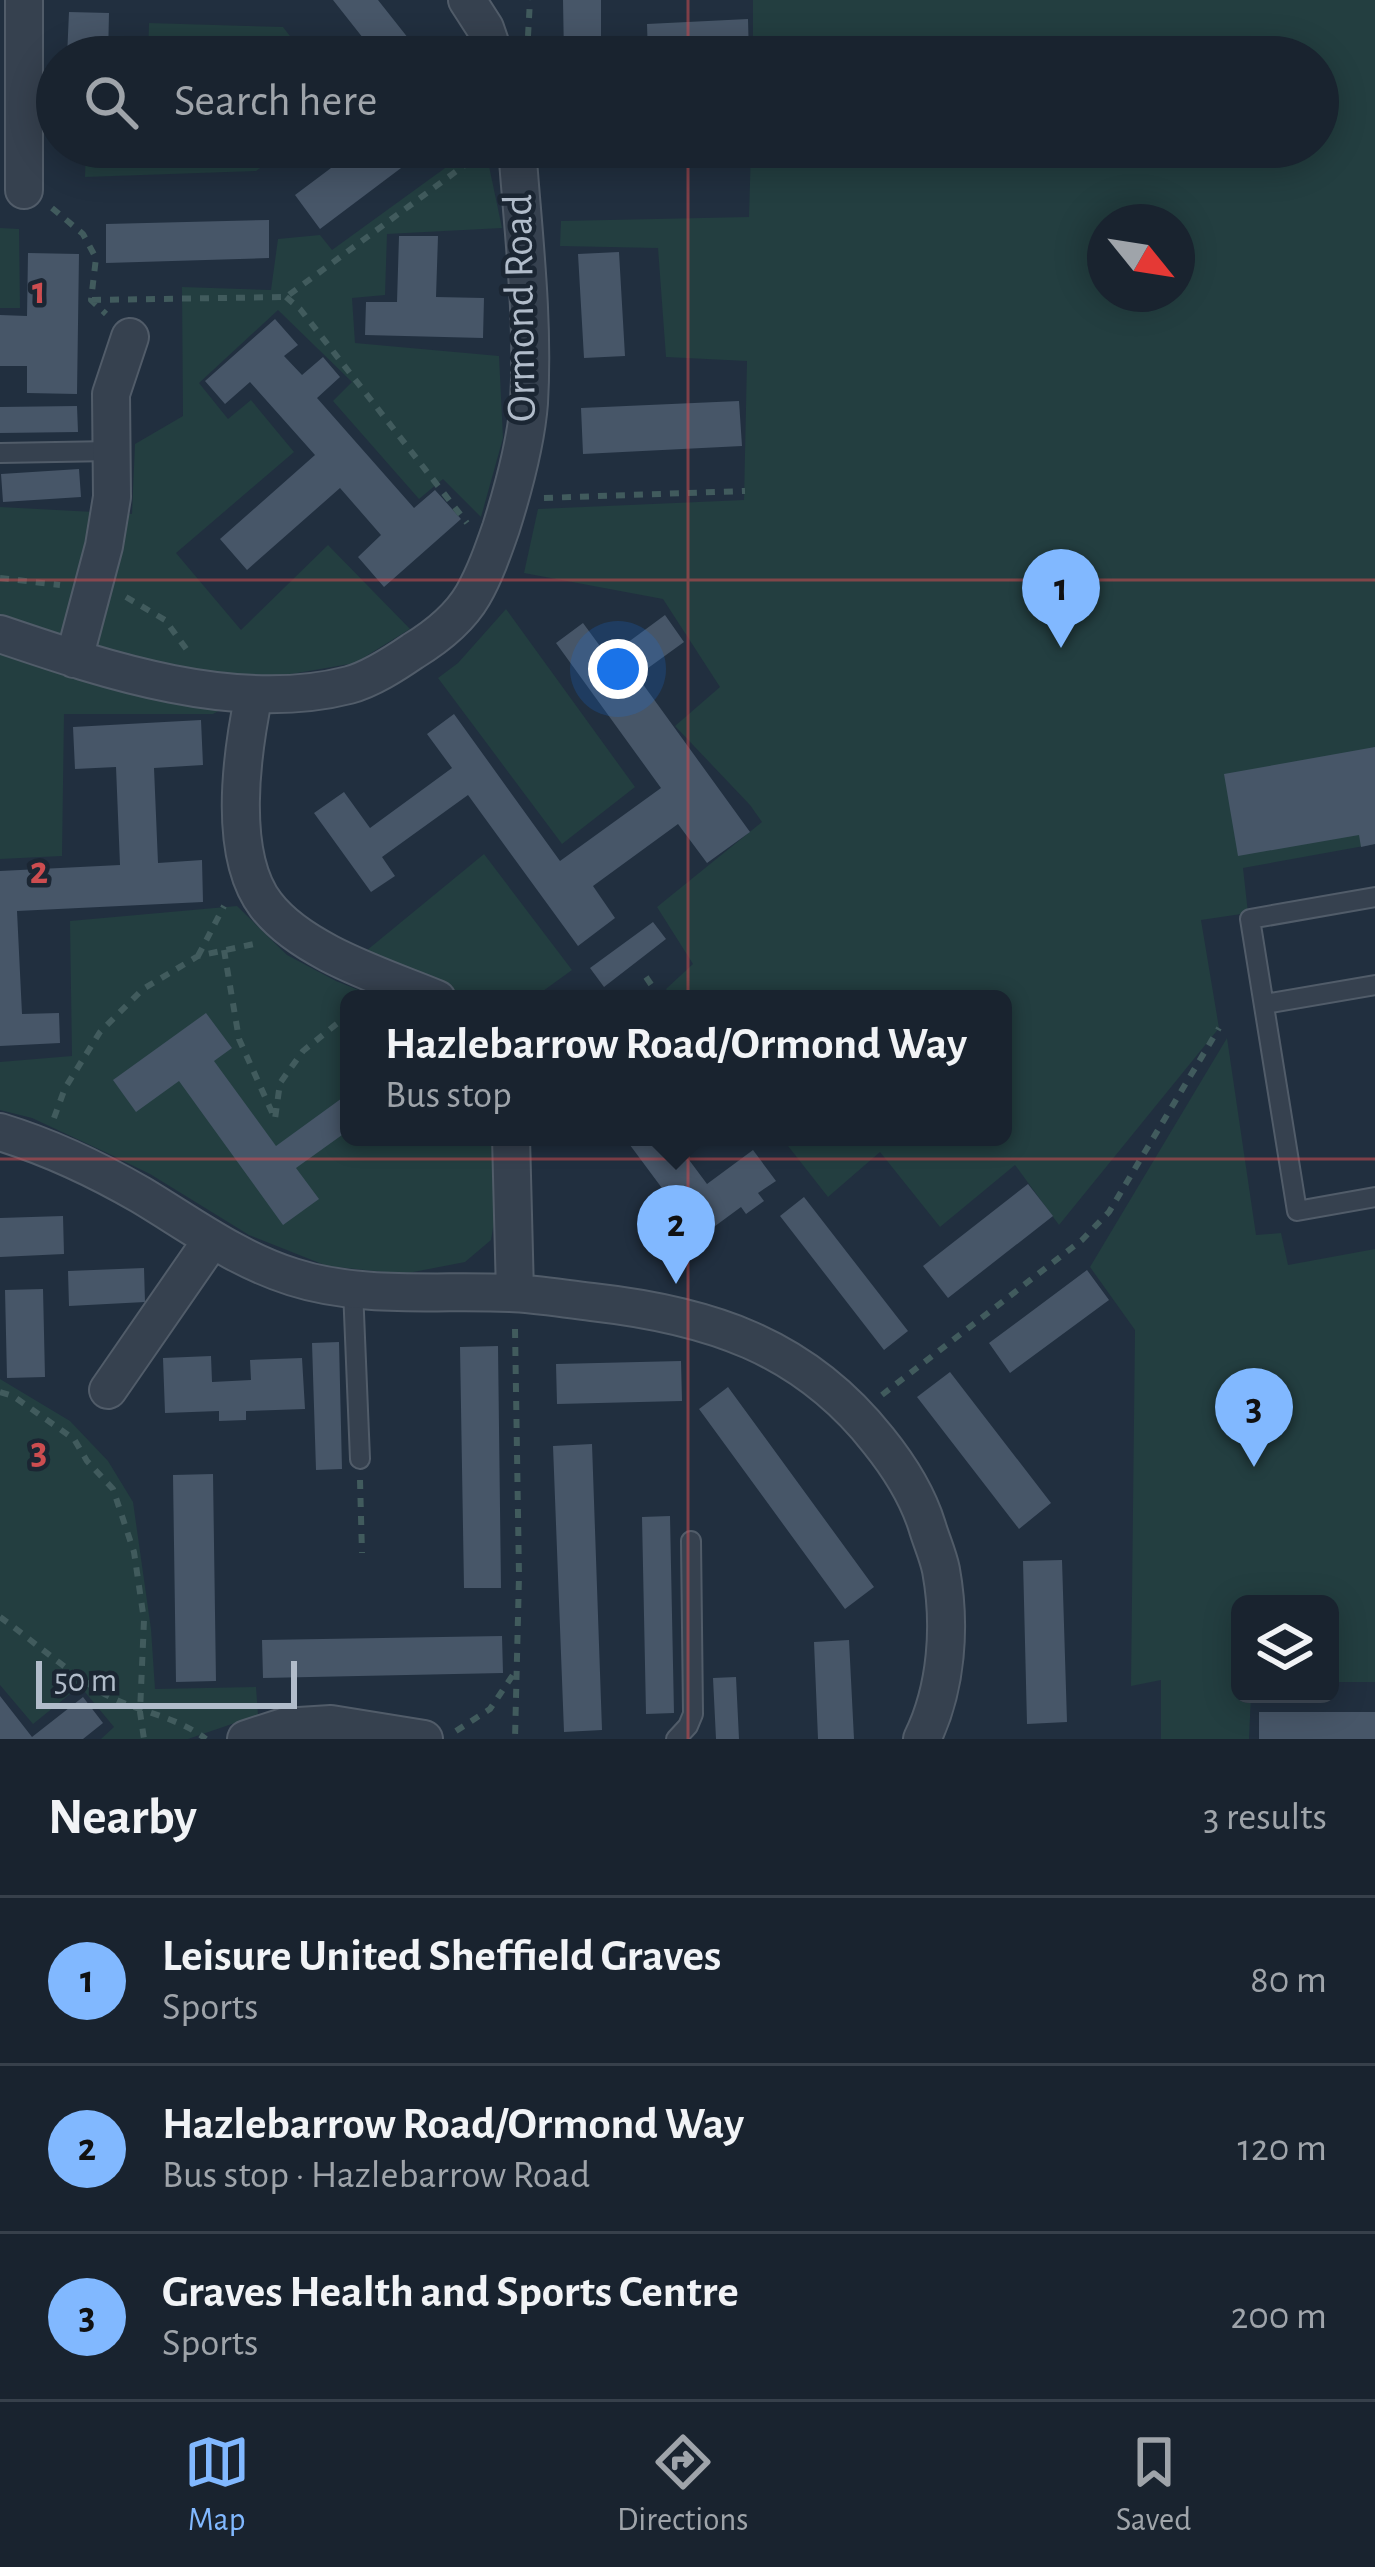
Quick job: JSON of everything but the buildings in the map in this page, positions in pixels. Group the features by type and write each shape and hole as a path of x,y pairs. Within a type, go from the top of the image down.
{"street":[{"path":"24,0 24,190"},
{"path":"467,0 488,36"},
{"name":"Ormond Road","path":"0,634 171,684 254,694 306,693 352,684 396,663 439,634 471,598 492,555 511,499 529,406 528,294 519,168"},
{"path":"74,659 104,546 112,496 111,394 130,337"},
{"path":"254,694 242,755 242,813 247,863 265,904 298,935 416,990"},
{"path":"0,1132 44,1145 140,1195 212,1241 296,1278 353,1289 515,1293 633,1306 706,1322 756,1340 810,1372 857,1414 900,1467 923,1514 940,1569 944,1669 922,1739"},
{"path":"512,1146 515,1293"},
{"path":"108,1390 212,1241"},
{"path":"246,1739 284,1727 331,1724 424,1739"}],"lane":[{"path":"0,453 112,452"},
{"path":"1375,897 1250,919 1297,1210 1375,1197"},
{"path":"1265,1004 1375,985"},
{"path":"353,1289 360,1459"},
{"path":"676,1739 693,1714 691,1540"}],"path":[{"path":"528,36 530,0"},
{"path":"91,300 286,297 461,168"},
{"path":"286,297 492,555"},
{"path":"511,499 745,491"},
{"path":"198,956 247,863"},
{"path":"44,1145 64,1088 100,1032 143,989 198,956 298,935"},
{"path":"224,950 238,1039 274,1119 280,1083 303,1051 340,1021"},
{"path":"646,976 655,990"},
{"path":"857,1414 1082,1240 1109,1211 1219,1028"},
{"path":"515,1293 519,1576 515,1739"},
{"path":"0,1392 74,1439 112,1489 134,1552 144,1620 140,1712 144,1739"},
{"path":"360,1459 362,1553"},
{"path":"2,1616 100,1691 140,1712 188,1725 206,1739"},
{"path":"443,1739 490,1709 518,1667"}],"green space":[{"path":"753,0 1375,0 1375,844 1243,868 1248,913 1201,920 1219,1028 1059,1225 1015,1165 940,1227 880,1152 828,1197 788,1146 1012,1146 1012,990 666,989 693,964 657,907 762,822 675,726 720,687 663,599 524,573 538,509 744,500 747,361 666,357 658,248 560,246 561,221 749,217 750,168 1339,168 1339,36 753,36"},
{"path":"149,23 283,27 290,36 149,36"},
{"path":"85,168 260,168 256,171 85,177"},
{"path":"445,168 489,168 502,228 387,234 385,295 352,298 355,343 499,356 503,438 481,517 443,479 419,499 333,401 352,382 278,310 199,383 228,419 251,400 294,452 176,553 241,630 328,545 410,629 355,663 280,676 213,714 64,714 62,856 0,859 0,507 132,514 135,444 183,416 182,287 271,290 278,239 320,235 332,250"},
{"path":"0,228 19,229 20,308 0,308"},
{"path":"506,609 635,787 562,844 438,678 458,663"},
{"path":"484,854 572,970 544,990 446,990 366,951"},
{"path":"237,906 287,955 358,990 340,990 340,1146 496,1146 498,1199 491,1240 465,1262 403,1274 327,1266 249,1235 105,1152 32,1118 0,1110 0,1062 72,1056 70,921"},
{"path":"1227,1038 1256,1235 1281,1233 1288,1265 1375,1249 1375,1682 1339,1682 1339,1595 1231,1595 1231,1703 1251,1703 1249,1739 1161,1739 1161,1680 1131,1686 1135,1330 1090,1267"},
{"path":"0,1379 70,1421 108,1461 133,1502 155,1689 256,1687 258,1715 188,1739 101,1739 114,1727 80,1686 33,1724 0,1685"}],"place":[{"name":"Leisure United Sheffield Graves","path":"1061,648"},
{"name":"Hazlebarrow Road/Ormond Way","path":"676,1284"},
{"name":"Graves Health and Sports Centre","path":"1254,1467"}]}
